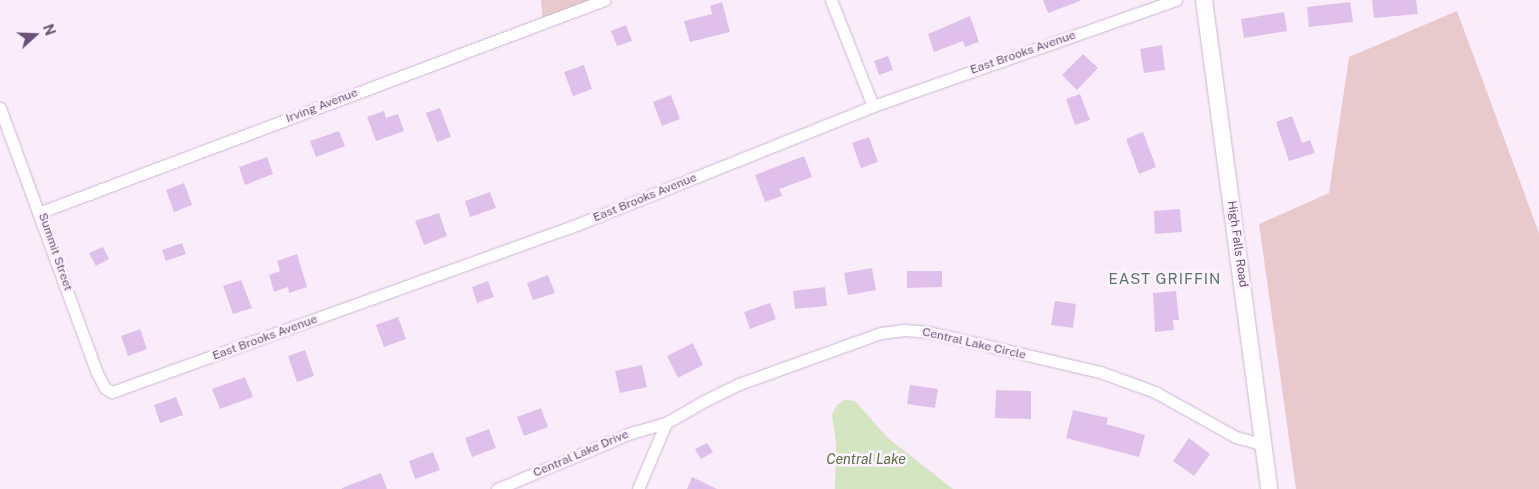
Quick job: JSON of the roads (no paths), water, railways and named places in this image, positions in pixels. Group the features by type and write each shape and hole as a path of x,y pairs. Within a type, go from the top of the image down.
{"street":[{"name":"Irving Avenue","path":"41,212 604,0"},
{"path":"831,0 873,106"},
{"name":"East Brooks Avenue","path":"112,392 571,227 873,106 1176,0"},
{"name":"High Falls Road","path":"1204,0 1269,489"},
{"name":"Summit Street","path":"0,108 41,212 97,373 105,388 112,392"},
{"name":"Central Lake Circle","path":"666,423 739,384 881,333 905,330 929,332 1100,372 1155,392 1236,437 1264,445"},
{"path":"638,489 666,423"},
{"name":"Central Lake Drive","path":"497,489 631,433 666,423"}],"water":[{"name":"Central Lake","path":"845,400 855,401 888,438 953,489 835,489 836,443 832,414 837,405"}],"district":[{"name":"EAST GRIFFIN","path":"1165,279"}]}
